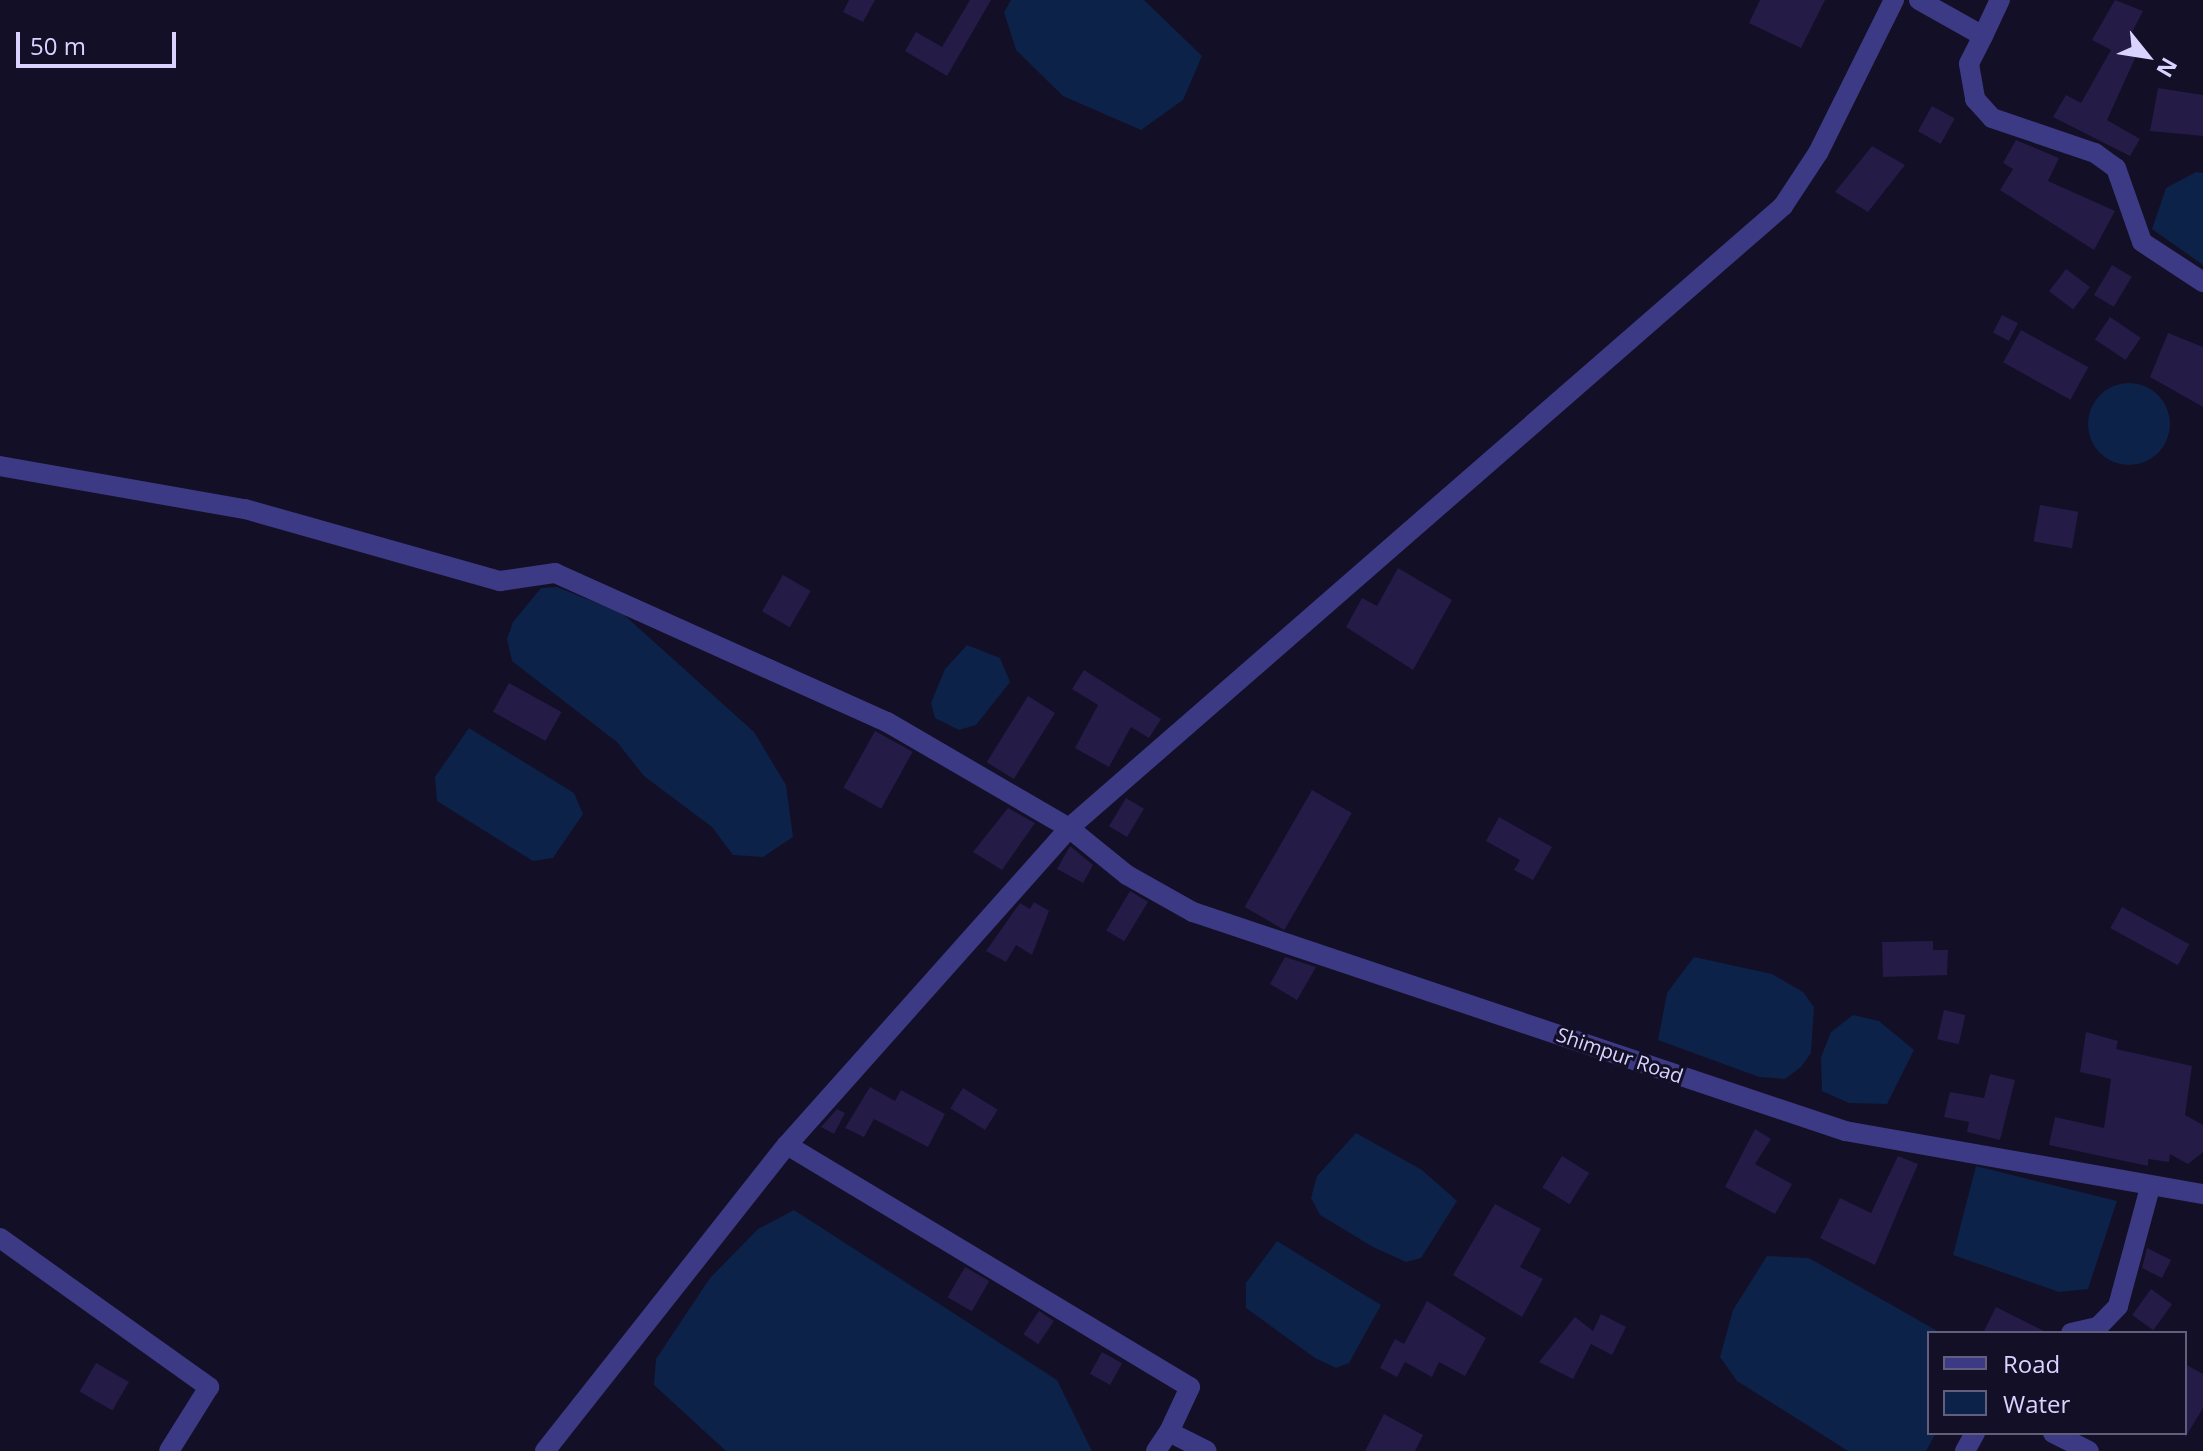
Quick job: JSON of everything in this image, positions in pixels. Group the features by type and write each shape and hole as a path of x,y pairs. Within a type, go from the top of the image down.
{"street":[{"path":"545,1451 787,1145 1069,828 1783,206 1818,153 1894,0"},
{"path":"1919,0 1983,36"},
{"path":"2000,0 1969,64 1975,99 1992,118 2095,153 2116,168 2142,242 2203,282"},
{"name":"Shimpur Road","path":"0,466 245,509 500,581 555,573 887,722 1069,828 1127,875 1193,912 1845,1131 2203,1194"},
{"path":"787,1145 1190,1387 1169,1432 1156,1451"},
{"path":"2080,1331 2098,1327 2118,1306 2150,1187"},
{"path":"0,1238 209,1387 169,1451"},
{"path":"1169,1432 1207,1451"},
{"path":"2057,1435 2089,1451"}],"water":[{"path":"1011,0 1144,0 1202,56 1183,100 1141,130 1063,96 1016,50 1004,12"},
{"path":"2196,172 2203,173 2203,265 2152,229 2166,188"},
{"path":"2129,383 2145,386 2158,395 2167,408 2170,424 2167,440 2158,453 2145,462 2129,465 2113,462 2100,453 2091,440 2088,424 2091,408 2100,395 2113,386"},
{"path":"557,587 622,613 754,732 786,785 793,837 763,857 733,855 712,827 644,776 617,742 512,661 507,639 513,622 541,588"},
{"path":"967,645 1000,658 1010,682 976,725 959,730 935,718 931,703 945,669"},
{"path":"469,728 574,793 583,814 553,858 533,861 437,801 435,777"},
{"path":"1694,957 1772,974 1803,992 1814,1007 1811,1053 1801,1067 1785,1079 1759,1077 1658,1040 1667,993"},
{"path":"1853,1015 1879,1021 1914,1050 1887,1104 1849,1103 1822,1091 1821,1057 1831,1032"},
{"path":"1356,1133 1422,1170 1457,1201 1421,1258 1406,1262 1373,1247 1320,1215 1311,1198 1317,1176"},
{"path":"1976,1166 2117,1201 2088,1289 2059,1292 1953,1255"},
{"path":"794,1210 1057,1380 1092,1451 726,1451 654,1385 656,1359 710,1278 758,1229"},
{"path":"1277,1241 1381,1305 1349,1363 1336,1368 1315,1358 1246,1308 1246,1283"},
{"path":"1767,1256 1809,1258 1937,1331 1927,1331 1927,1435 1935,1435 1926,1451 1848,1451 1737,1381 1720,1357 1733,1310"}],"building":[{"path":"849,0 875,0 863,22 843,12"},
{"path":"970,0 991,0 947,76 905,51 916,32 942,47"},
{"path":"1760,0 1825,0 1801,48 1749,23"},
{"path":"2115,0 2143,11 2129,38 2141,45 2107,120 2140,139 2130,156 2053,117 2066,95 2081,103 2111,50 2092,40"},
{"path":"2158,88 2203,95 2203,136 2150,131"},
{"path":"1932,106 1955,119 1941,144 1918,131"},
{"path":"2016,140 2059,158 2048,181 2115,211 2094,250 2000,190 2013,169 2003,163"},
{"path":"1872,146 1905,165 1868,212 1835,192"},
{"path":"2112,265 2132,277 2114,307 2094,295"},
{"path":"2066,269 2090,287 2073,309 2049,291"},
{"path":"2002,315 2018,323 2009,341 1993,333"},
{"path":"2110,317 2141,338 2126,360 2095,339"},
{"path":"2021,330 2088,367 2070,400 2003,362"},
{"path":"2168,333 2203,347 2203,407 2150,377"},
{"path":"2040,505 2078,512 2072,548 2034,541"},
{"path":"1398,568 1452,600 1413,670 1346,627 1362,598 1377,606"},
{"path":"783,575 811,591 790,627 762,611"},
{"path":"1084,670 1161,719 1149,738 1131,727 1109,767 1075,748 1098,705 1072,689"},
{"path":"509,683 561,712 545,741 493,712"},
{"path":"1028,696 1055,713 1014,779 987,762"},
{"path":"875,731 913,752 881,809 843,788"},
{"path":"1312,790 1352,813 1284,930 1244,907"},
{"path":"1126,798 1144,809 1127,837 1109,826"},
{"path":"1008,808 1035,823 1002,870 973,852"},
{"path":"1499,817 1552,847 1533,880 1514,870 1520,860 1486,841"},
{"path":"1070,846 1093,865 1083,883 1057,869"},
{"path":"1130,891 1148,902 1124,941 1106,930"},
{"path":"1034,902 1049,911 1032,955 1016,945 1006,962 986,951 1020,903 1030,909"},
{"path":"2122,907 2189,944 2178,965 2110,928"},
{"path":"1933,941 1933,950 1948,950 1947,975 1883,977 1882,942"},
{"path":"1285,957 1316,967 1297,1000 1270,984"},
{"path":"1944,1010 1965,1015 1959,1044 1937,1039"},
{"path":"2086,1032 2118,1041 2116,1049 2192,1066 2185,1115 2203,1125 2203,1152 2188,1164 2170,1154 2169,1162 2148,1159 2148,1166 2049,1145 2055,1117 2104,1128 2111,1079 2080,1072"},
{"path":"1990,1074 2015,1080 2000,1140 1967,1132 1969,1122 1944,1117 1950,1092 1984,1098"},
{"path":"870,1087 895,1101 901,1090 945,1114 928,1147 874,1119 864,1137 845,1128"},
{"path":"963,1088 998,1110 985,1130 950,1108"},
{"path":"837,1109 845,1113 834,1134 821,1127"},
{"path":"1755,1129 1771,1139 1755,1164 1792,1184 1775,1214 1725,1187"},
{"path":"1562,1156 1589,1173 1570,1204 1542,1187"},
{"path":"1898,1156 1918,1164 1875,1265 1820,1238 1840,1198 1871,1213"},
{"path":"1495,1204 1541,1229 1520,1267 1543,1279 1522,1317 1453,1275"},
{"path":"2147,1248 2171,1260 2162,1278 2142,1268"},
{"path":"965,1267 989,1281 972,1311 948,1297"},
{"path":"2151,1289 2172,1304 2153,1330 2132,1315"},
{"path":"1427,1301 1486,1338 1465,1376 1439,1362 1432,1377 1405,1362 1397,1377 1380,1368 1395,1339 1404,1344"},
{"path":"1996,1307 2044,1331 1984,1331"},
{"path":"1039,1311 1054,1321 1038,1344 1023,1334"},
{"path":"1601,1314 1626,1327 1612,1355 1591,1344 1573,1379 1539,1362 1575,1317 1593,1331"},
{"path":"1102,1352 1122,1363 1110,1385 1090,1374"},
{"path":"96,1363 129,1382 112,1411 80,1392"},
{"path":"2187,1365 2203,1374 2203,1408 2187,1435"},
{"path":"1384,1414 1423,1435 1415,1451 1365,1451"}]}
